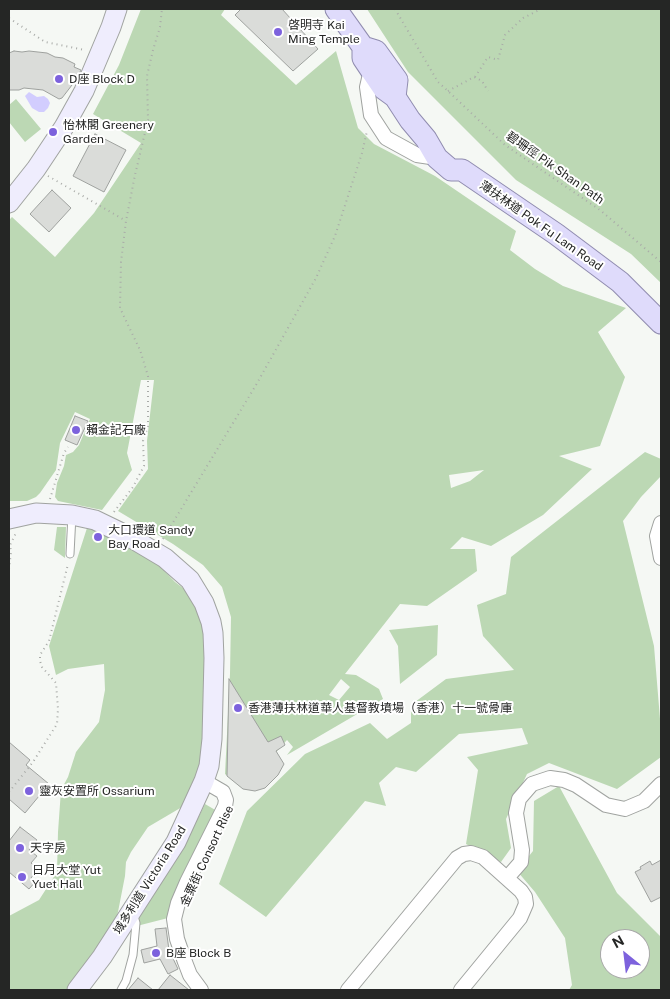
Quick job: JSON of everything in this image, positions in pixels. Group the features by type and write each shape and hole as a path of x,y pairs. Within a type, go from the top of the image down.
{"main road":[{"path":"9,203 36,169 64,127 84,91 111,28 117,9"},
{"name":"薄扶林道 Pok Fu Lam Road","path":"336,9 363,47 363,58 371,70 384,89 396,97 410,120 426,138 437,158 451,170 462,170 556,234 620,282 661,323"},
{"name":"薄扶林道 Pok Fu Lam Road","path":"363,47 376,51 397,80 396,97"},
{"name":"薄扶林道 Pok Fu Lam Road","path":"426,138 447,149 459,160 462,170"},
{"name":"薄扶林道 Pok Fu Lam Road","path":"620,282 641,286 661,303"},
{"name":"域多利道 Victoria Road","path":"13,526 22,515 47,513 72,515 108,526 155,551 190,580 204,603 211,622 214,658 211,752 204,781 176,842 131,912 77,990"}],"street":[{"path":"371,70 367,87 371,115 386,138 417,155 437,158"},
{"path":"661,523 657,536 661,558"},
{"path":"506,878 521,862 522,850 516,813 519,799 532,784 550,778 564,780 576,785 606,805 625,809 644,801 661,784"},
{"name":"金粟街 Consort Rise","path":"201,990 190,975 184,962 177,940 174,919 178,903 187,882 226,806 223,792 204,781"},
{"path":"348,990 460,856 471,853 479,855 506,878 525,897 526,908 520,918 461,990"}],"lane":[{"path":"69,557 72,515"},
{"path":"121,990 133,955 136,923 131,912"}],"path":[{"path":"109,518 133,487 144,466 143,441 148,426 148,376 140,350 120,308 122,255 126,220 148,120 148,76 152,50 160,27 162,9"},
{"name":"碧珊徑 Pik Shan Path","path":"395,9 438,82 505,146 600,210 661,262"},
{"path":"448,91 475,77 488,57 498,60 505,35 523,18 541,9"},
{"path":"9,18 45,42 87,51"},
{"path":"475,77 482,81 488,91"},
{"path":"159,545 256,385 316,278 335,236 362,153 371,115"},
{"path":"36,169 126,220"},
{"path":"47,513 54,483 64,453 68,447"},
{"path":"9,569 11,552 9,545 13,526"},
{"path":"9,792 33,762 57,724 56,683 42,667 40,655 49,641 69,557"}],"green space":[{"path":"141,9 225,9 221,15 296,85 336,51 358,128 374,144 435,176 516,231 510,250 535,269 563,286 626,308 598,332 625,377 600,446 559,456 592,469 543,515 491,546 462,537 450,549 475,549 477,571 427,606 400,604 345,674 356,675 379,689 383,699 287,755 293,747 287,740 277,751 274,764 266,776 243,789 225,774 231,617 222,587 203,565 173,544 118,511 148,469 147,441 154,380 141,380 127,453 132,470 102,510 58,501 55,497 57,483 66,455 73,452 79,445 90,419 75,412 60,443 56,470 40,493 27,501 9,501 9,220 12,217 55,257 94,213 141,143 93,114 119,65","holes":["484,470 470,481 451,488 449,475","341,679 350,687 339,700 329,695"]},
{"path":"367,9 661,9 661,283 631,254 516,180 408,72"},
{"path":"16,99 41,129 25,142 9,122 9,105"},
{"path":"645,452 661,459 661,476 641,497 623,521 654,646 661,731 661,757 617,789 549,763 527,774 506,819 511,848 501,862 466,844 478,770 467,757 528,744 522,728 459,734 416,772 396,767 379,783 386,806 365,801 266,917 219,884 247,811 305,754 370,723 387,739 411,723 411,705 446,679 514,670 483,636 477,605 506,594 511,557"},
{"path":"57,527 66,527 65,558 54,550"},
{"path":"87,528 114,536 154,560 175,582 187,591 200,609 206,647 205,739 201,765 182,807 148,827 131,852 126,862 117,917 89,966 66,990 9,990 9,916 39,900 57,872 61,790 68,777 76,752 99,722 105,690 104,664 68,669 56,675 49,646"},
{"path":"438,625 437,655 400,684 398,646 389,630"},
{"path":"559,786 617,893 661,937 661,990 569,990 572,985 565,938 535,892 517,871 533,851 534,801"},
{"path":"205,804 217,811 168,918 129,928 194,826"}],"shaded area":[{"path":"29,92 37,97 44,96 48,99 50,103 44,112 39,112 32,108 25,96"}],"building":[{"name":"啓明寺 Kai Ming Temple","path":"241,9 282,9 318,49 293,71 235,15"},
{"path":"14,51 47,53 75,64 74,67 81,70 79,74 71,78 73,81 70,84 72,85 62,98 59,99 43,90 24,88 9,90 9,53"},
{"path":"95,134 126,150 104,192 73,176"},
{"path":"52,190 71,208 49,232 30,214"},
{"name":"賴金記石廠","path":"75,416 88,421 77,445 65,440"},
{"name":"香港薄扶林道華人基督教墳場（香港）十一號骨庫","path":"229,679 268,742 281,736 285,745 276,751 284,764 278,775 265,788 255,791 243,789 227,776"},
{"path":"9,742 30,760 26,765 49,784 25,813 9,799"},
{"path":"20,827 37,840 29,850 37,856 31,863 38,869 31,878 35,882 29,889 9,872 9,841"},
{"path":"661,860 661,897 651,902 635,872 650,861 652,865"},
{"name":"B座 Block B","path":"166,928 169,950 178,969 168,974 160,959 144,963 141,950 157,946 155,929"},
{"path":"170,975 189,990 158,990"},
{"path":"138,978 153,990 128,990"}],"place":[{"name":"啓明寺 Kai Ming Temple","path":"278,32"},
{"name":"D座 Block D","path":"59,79"},
{"name":"怡林閣 Greenery Garden","path":"53,132"},
{"name":"賴金記石廠","path":"76,430"},
{"name":"大口環道 Sandy Bay Road","path":"98,537"},
{"name":"香港薄扶林道華人基督教墳場（香港）十一號骨庫","path":"238,708"},
{"name":"靈灰安置所 Ossarium","path":"29,791"},
{"name":"天字房","path":"20,848"},
{"name":"日月大堂 Yut Yuet Hall","path":"22,877"},
{"name":"B座 Block B","path":"156,953"}]}
